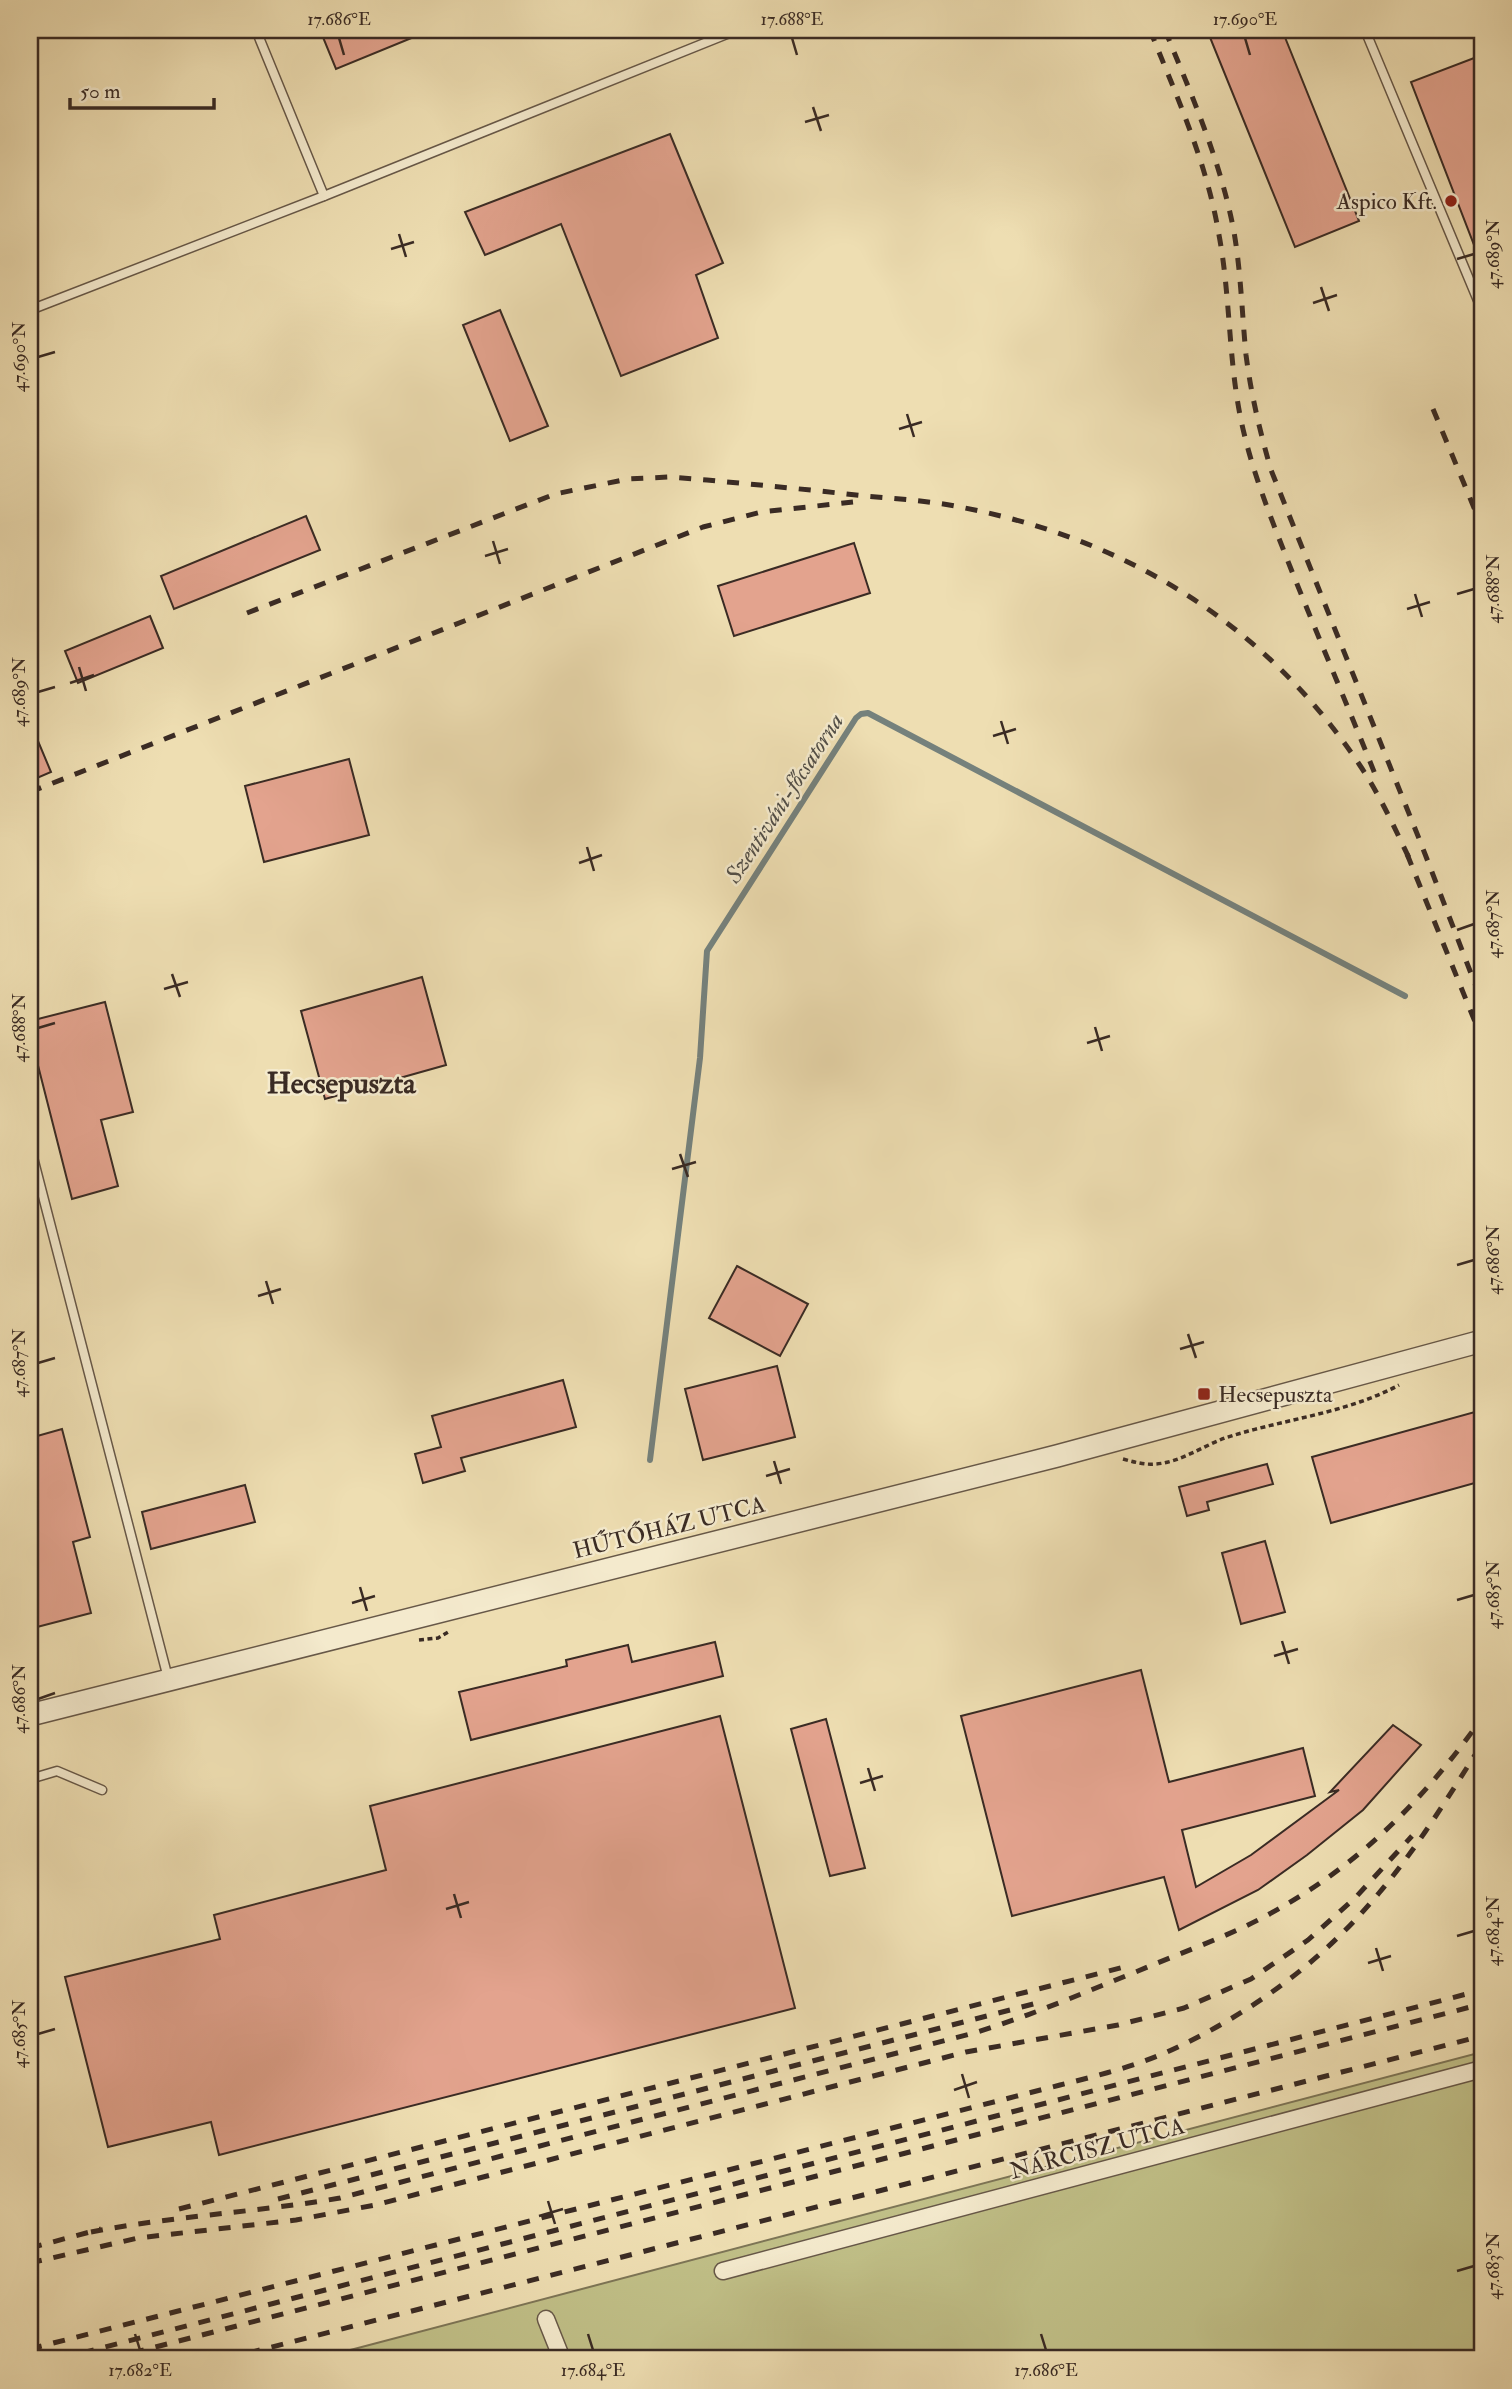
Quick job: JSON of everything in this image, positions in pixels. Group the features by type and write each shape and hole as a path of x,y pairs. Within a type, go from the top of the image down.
{"street":[{"name":"HŰTŐHÁZ UTCA","path":"30,1715 1057,1456 1482,1341"},
{"name":"NÁRCISZ UTCA","path":"723,2271 1482,2069"},
{"path":"546,2319 562,2359"}],"lane":[{"path":"256,30 324,196"},
{"path":"30,310 324,196 737,30"},
{"path":"1365,30 1482,306"},
{"path":"30,1146 168,1680"},
{"path":"30,1779 57,1771 102,1790"}],"shaded area":[{"path":"1482,2052 1482,2359 316,2359"}],"building":[{"path":"320,30 431,30 336,69"},
{"path":"1207,30 1282,30 1359,221 1295,247"},
{"path":"1482,55 1482,263 1481,263 1411,82"},
{"path":"670,134 723,263 696,275 718,338 621,376 561,224 485,255 465,212"},
{"path":"500,310 548,426 510,441 463,325"},
{"path":"306,516 320,550 174,609 161,576"},
{"path":"854,543 870,593 734,636 718,586"},
{"path":"150,616 163,648 78,683 65,651"},
{"path":"30,722 51,772 30,781"},
{"path":"349,759 369,835 264,862 245,786"},
{"path":"422,977 446,1065 325,1099 301,1011"},
{"path":"105,1002 133,1112 101,1120 118,1186 72,1199 30,1034 30,1021"},
{"path":"737,1266 808,1304 780,1356 709,1318"},
{"path":"777,1366 795,1437 703,1460 685,1389"},
{"path":"563,1380 576,1427 461,1458 465,1471 423,1483 415,1454 441,1447 432,1416"},
{"path":"1482,1410 1482,1481 1331,1523 1312,1457"},
{"path":"62,1429 90,1537 73,1542 91,1613 37,1627 30,1598 30,1438"},
{"path":"1267,1464 1273,1484 1207,1502 1209,1510 1187,1516 1179,1487"},
{"path":"245,1485 255,1522 151,1549 142,1512"},
{"path":"1265,1541 1285,1612 1241,1624 1222,1553"},
{"path":"715,1642 723,1676 471,1740 459,1692 567,1666 566,1660 628,1645 632,1662"},
{"path":"1141,1670 1169,1782 1303,1748 1315,1796 1182,1830 1196,1887 1251,1855 1339,1790 1330,1792 1393,1725 1421,1745 1363,1810 1307,1855 1258,1890 1179,1930 1164,1877 1012,1916 961,1716"},
{"path":"720,1716 795,2008 219,2155 211,2122 108,2147 65,1977 220,1939 214,1915 386,1870 370,1806"},
{"path":"826,1719 865,1868 830,1876 791,1729"}],"waterway":[{"name":"Szentiváni-főcsatorna","path":"650,1460 700,1058 707,951 861,714 868,713 1405,996"}],"railway":[{"path":"1150,30 1190,131 1214,208 1226,283 1238,405 1253,465 1291,569 1377,779"},
{"path":"1165,30 1222,180 1234,232 1248,370 1271,470 1482,1002"},
{"path":"1433,409 1482,527"},
{"path":"247,613 555,494 628,479 669,477 707,480 965,508 1025,522 1082,542 1137,566 1188,596 1236,630 1281,670 1322,714 1367,776 1411,862"},
{"path":"30,792 703,527 761,512 853,502"},
{"path":"1407,854 1482,1039"},
{"path":"91,2232 340,2198 974,2033 1036,2012 1245,1926 1294,1900 1326,1879 1355,1857 1410,1806 1435,1779 1482,1718"},
{"path":"30,2349 1087,2078 1128,2067 1167,2052 1255,2004 1333,1942 1379,1893 1407,1857 1482,1744"},
{"path":"30,2263 138,2238 296,2220 375,2205 966,2052 1118,2025 1184,2008 1251,1979 1308,1940 1356,1897 1412,1836"},
{"path":"179,2209 1132,1965"},
{"path":"59,2359 1482,1990"},
{"path":"278,2199 1037,2003"},
{"path":"109,2359 1482,2004"},
{"path":"225,2359 1482,2036"},
{"path":"30,2248 101,2229"}],"place":[{"name":"Aspico Kft.","path":"1451,201"},
{"name":"Hecsepuszta","path":"1204,1394"}],"district":[{"name":"Hecsepuszta","path":"341,1083"}]}
